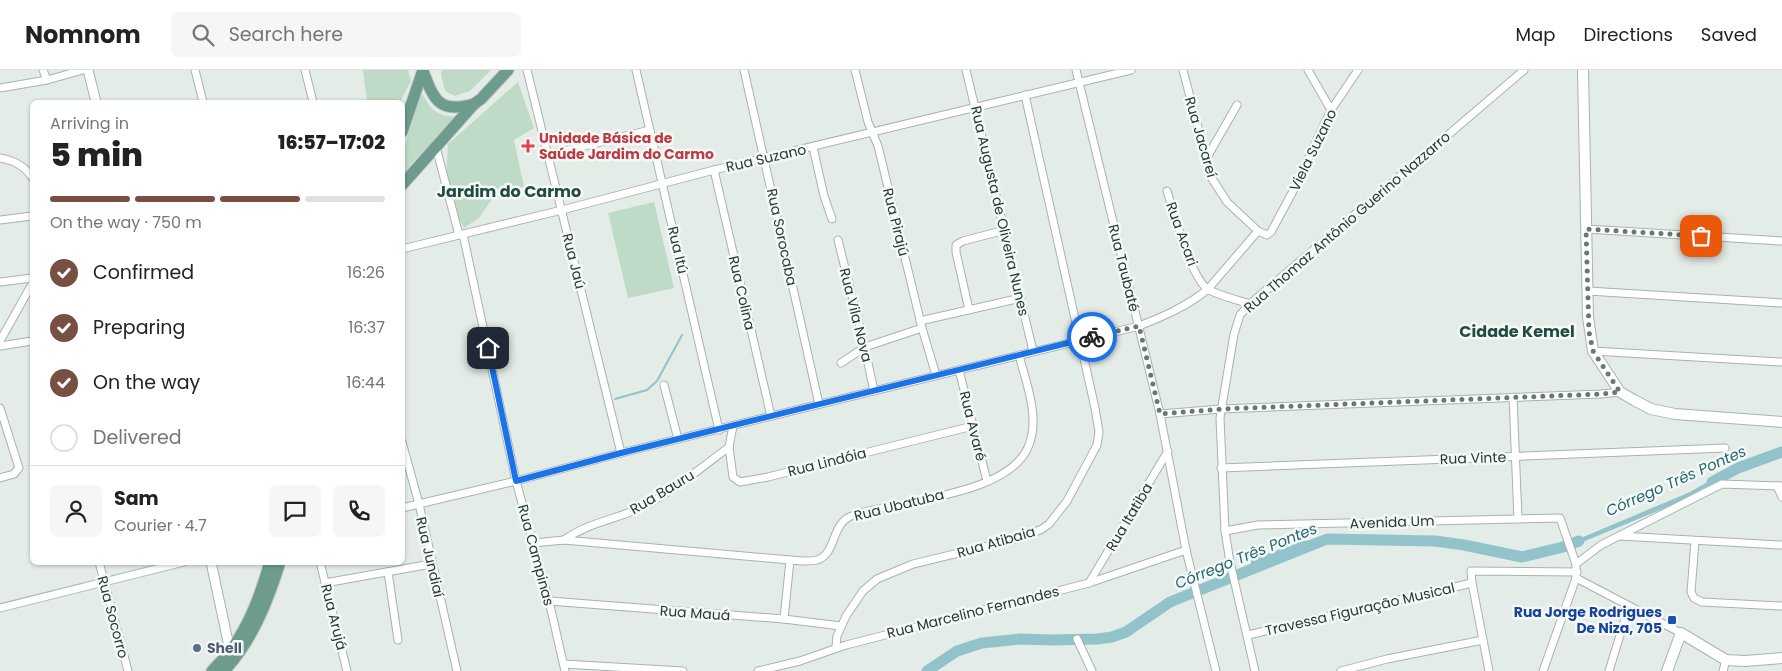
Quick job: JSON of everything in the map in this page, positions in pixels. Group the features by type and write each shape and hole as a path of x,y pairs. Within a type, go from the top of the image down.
{"main road":[{"path":"423,70 431,92 437,101 455,107 474,104"},
{"path":"405,123 423,70"},
{"path":"405,182 474,104 508,70"},
{"path":"1583,70 1589,332 1593,351 1620,392 1652,409 1675,414 1782,422"},
{"path":"212,671 233,661 259,597 269,565"},
{"path":"224,671 233,661 257,622 279,565"},
{"path":"1667,671 1681,633 1726,660 1745,661 1782,658"}],"street":[{"path":"43,70 47,80"},
{"path":"0,88 47,80 83,70"},
{"path":"88,70 96,100"},
{"path":"195,70 202,100"},
{"path":"305,70 312,100"},
{"name":"Rua Jaú","path":"527,70 621,453"},
{"name":"Rua Itú","path":"636,70 719,430"},
{"name":"Rua Sorocaba","path":"744,70 819,404"},
{"name":"Rua Pirajú","path":"855,70 868,122 878,146 921,324 936,375"},
{"name":"Rua Augusta de Oliveira Nunes","path":"966,70 1034,351"},
{"name":"Rua Taubaté","path":"1076,70 1160,414 1186,550 1216,671"},
{"name":"Rua Suzano","path":"405,248 714,170 1131,70"},
{"name":"Rua Jacareí","path":"1183,70 1211,176 1228,202 1258,231"},
{"path":"1308,70 1331,110"},
{"name":"Viela Suzano","path":"1258,231 1265,235 1269,235 1271,232 1292,193 1331,110 1358,70"},
{"name":"Rua Thomaz Antônio Guerino Nazzarro","path":"1255,671 1230,562 1225,531 1221,468 1221,409 1240,314 1524,70"},
{"name":"Rua Atibaia","path":"836,647 840,626 863,591 877,579 913,564 1021,538 1049,524 1067,502 1097,445 1099,432 1025,95"},
{"path":"1206,158 1237,106"},
{"path":"548,155 650,130"},
{"name":"Rua Campinas","path":"436,147 461,235 516,481 549,601 564,667"},
{"path":"813,147 824,196 832,219"},
{"path":"0,158 14,161 25,168 30,174"},
{"name":"Rua Colina","path":"714,170 771,416"},
{"name":"Rua Acari","path":"1167,191 1186,250 1201,282 1208,289"},
{"path":"0,220 30,216"},
{"path":"1586,229 1782,241"},
{"path":"969,310 956,245 963,241 1005,230"},
{"path":"405,507 1139,326 1200,296 1258,231"},
{"name":"Rua Vila Nova","path":"838,240 874,391"},
{"path":"0,282 30,278"},
{"path":"0,341 30,288"},
{"path":"1208,289 1250,304"},
{"path":"1588,290 1782,303"},
{"path":"840,363 865,347 921,324 1021,298"},
{"path":"0,346 30,341"},
{"path":"1593,351 1782,362"},
{"name":"Rua Ubatuba","path":"534,543 564,540 790,560 816,560 824,556 830,549 839,526 844,520 853,515 978,486 1008,471 1024,453 1029,444 1033,419 1031,400 1020,355"},
{"name":"Rua Avaré","path":"959,370 987,481"},
{"path":"664,385 678,439"},
{"path":"1160,414 1221,409 1620,392"},
{"path":"1513,397 1518,520"},
{"path":"0,408 19,465 19,471 0,478"},
{"name":"Rua Lindóia","path":"733,426 729,447 733,478 740,482 768,477 973,426"},
{"name":"Rua Bauru","path":"564,540 582,528 626,514 643,506 678,485 729,447"},
{"name":"Rua Vinte","path":"1221,468 1725,448"},
{"name":"Rua Itatiba","path":"1089,583 1168,451"},
{"name":"Rua Jundiaí","path":"405,453 419,504 431,564 457,671"},
{"path":"1543,671 1576,571 1601,545 1722,484 1779,486 1782,497"},
{"name":"Avenida Um","path":"1225,531 1258,525 1560,518 1576,571"},
{"path":"1618,536 1782,546"},
{"path":"1695,541 1691,592 1694,598 1702,602 1782,606"},
{"name":"Rua Marcelino Fernandes","path":"758,671 800,661 836,647 1089,583 1186,550"},
{"path":"784,619 790,560"},
{"path":"325,583 431,564"},
{"name":"Rua Socorro","path":"100,565 128,671"},
{"path":"0,608 104,584 173,565"},
{"path":"212,565 233,661"},
{"name":"Rua Arujá","path":"321,565 347,671"},
{"path":"1488,671 1471,571 1576,571 1629,606 1681,633"},
{"path":"388,572 398,640"},
{"name":"Travessa Figuração Musical","path":"1248,635 1472,583"},
{"name":"Rua Mauá","path":"549,601 784,619 840,626"},
{"path":"1608,671 1629,606"},
{"path":"1077,639 1092,671"},
{"path":"1341,671 1387,659 1482,640"},
{"path":"1723,671 1726,660"},
{"path":"564,667 683,671"}],"green space":[{"path":"363,70 408,70 411,81 401,100 367,100"},
{"path":"442,70 491,70 470,91 455,96 445,91 441,74"},
{"path":"518,82 534,128 514,140 524,187 492,199 479,218 464,228 453,208 446,181 448,144"},
{"path":"420,95 423,95 436,112 458,117 412,163 405,173 405,145"},
{"path":"654,202 674,288 628,298 608,213"}],"water":[{"path":"1725,472 1725,477 1672,505 1573,546 1569,543 1690,492"},
{"path":"1339,535 1370,536 1369,539 1335,537 1299,546 1251,567 1251,560 1299,542"}],"waterway":[{"path":"615,399 647,390 657,381 682,335"},
{"name":"Córrego Três Pontes","path":"1712,482 1738,468 1782,452"},
{"name":"Córrego Três Pontes","path":"927,671 957,651 982,643 1020,639 1052,640 1112,637 1126,632 1170,602 1327,539 1435,541 1522,557 1579,541"}],"way so far":[{"path":"1092,337 1139,326 1160,414 1221,409 1620,392 1593,351 1589,332 1586,229 1701,236"}],"place":[{"name":"Unidade Básica de Saúde Jardim do Carmo","path":"528,146"},
{"name":"Rua Jorge Rodrigues De Niza, 705","path":"1672,620"},
{"name":"Shell","path":"197,648"}],"district":[{"name":"Jardim do Carmo","path":"509,191"},
{"name":"Cidade Kemel","path":"1517,331"}],"route":[{"path":"488,348 516,481 621,453 1092,337"}]}
